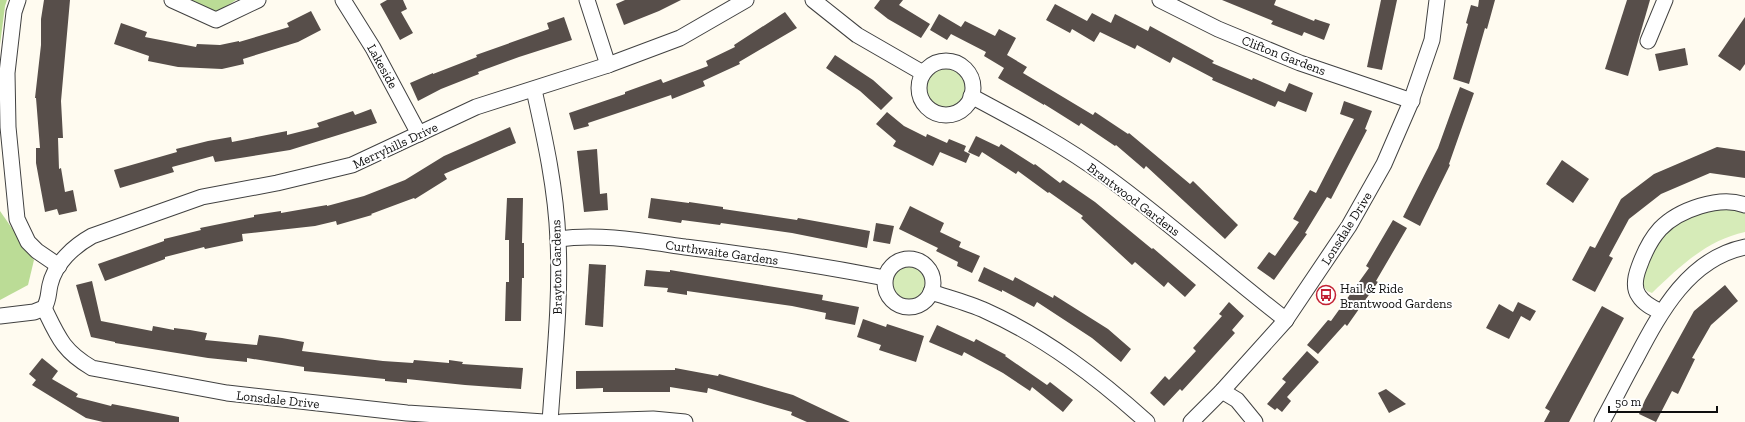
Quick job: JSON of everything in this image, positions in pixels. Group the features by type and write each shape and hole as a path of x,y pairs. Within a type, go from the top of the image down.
{"street":[{"path":"172,0 216,20 258,0"},
{"name":"Lakeside","path":"343,0 373,48 420,134"},
{"path":"587,0 608,65"},
{"name":"Merryhills Drive","path":"44,308 49,299 50,284 59,266 79,243 92,236 202,197 277,183 352,166 476,107 534,90 608,65 680,38 746,0"},
{"path":"813,0 857,35 923,73"},
{"name":"Clifton Gardens","path":"1160,0 1218,29 1300,63 1412,101"},
{"name":"Lonsdale Drive","path":"1191,422 1222,391 1286,320 1349,226 1384,164 1412,101 1432,40 1437,0"},
{"path":"1648,41 1666,0"},
{"path":"16,6 6,74 8,127 16,219 28,242 37,251 59,266"},
{"path":"936,62 954,62 968,72 973,88 971,96 964,107 952,114 943,115 934,112 926,107 921,99 919,86 923,73 929,66 936,62"},
{"name":"Brayton Gardens","path":"534,90 549,153 558,239 557,326 550,422"},
{"name":"Brantwood Gardens","path":"971,96 1056,144 1109,178 1221,266 1286,320"},
{"path":"1661,312 1643,301 1638,295 1635,286 1645,250 1659,230 1671,219 1710,203 1727,202 1745,205"},
{"name":"Curthwaite Gardens","path":"558,239 575,237 603,237 649,242 809,264 885,278"},
{"path":"1602,422 1661,312 1676,292 1698,270 1718,257 1745,247"},
{"path":"912,259 925,265 929,271 932,277 931,292 923,303 909,307 902,306 890,299 884,286 885,278 892,266 898,262 912,259"},
{"path":"931,292 985,310 1048,344 1088,372 1147,422"},
{"path":"0,316 34,312 44,308"},
{"name":"Lonsdale Drive","path":"44,308 66,350 92,368 227,393 407,413 544,422"},
{"path":"1222,391 1237,400 1255,422"},
{"path":"560,422 653,419 685,422"}],"green space":[{"path":"0,0 7,0 0,45"},
{"path":"184,0 236,0 214,14"},
{"path":"946,69 959,75 965,88 959,101 946,107 933,101 927,88 933,75"},
{"path":"1703,209 1745,210 1745,232 1718,241 1706,248 1683,264 1652,293 1647,291 1641,283 1646,262 1667,227"},
{"path":"0,211 34,260 28,285 0,300"},
{"path":"909,267 920,272 925,283 920,294 909,299 898,294 893,283 898,272"}],"building":[{"path":"44,0 70,0 61,101 63,138 58,138 59,169 61,168 65,192 73,190 77,211 59,215 57,209 45,212 36,163 36,148 40,148 35,98 41,45 41,19"},
{"path":"387,0 403,0 407,9 401,12 413,33 400,40 380,4"},
{"path":"625,0 681,0 659,11 624,25 616,4"},
{"path":"880,0 903,0 899,5 930,24 921,38 888,19 874,8"},
{"path":"1222,0 1276,0 1274,5 1314,21 1315,19 1330,24 1324,40 1304,32 1302,36 1271,24 1273,21"},
{"path":"1381,0 1397,0 1382,70 1367,67"},
{"path":"1479,0 1495,0 1487,29 1485,28 1469,84 1453,79 1468,24 1466,23 1471,5 1478,7"},
{"path":"1627,0 1650,0 1628,76 1605,69"},
{"path":"1055,4 1087,21 1092,13 1111,23 1115,14 1148,31 1150,26 1214,61 1212,63 1252,80 1253,78 1285,92 1289,83 1313,93 1306,112 1278,101 1275,107 1212,80 1213,78 1173,57 1170,63 1137,45 1135,49 1100,32 1094,42 1072,29 1070,33 1046,20"},
{"path":"311,11 321,30 298,42 243,59 244,64 222,69 178,67 148,61 149,56 114,44 121,23 147,32 145,37 196,47 197,44 220,45 239,42 289,27 287,23"},
{"path":"785,12 797,28 739,62 740,64 703,81 705,86 672,99 671,95 588,123 589,126 574,130 569,113 625,94 625,92 661,79 663,83 708,66 706,61 735,47 734,45"},
{"path":"939,14 961,27 965,21 995,36 999,29 1016,38 1007,55 1027,67 1023,73 1093,115 1095,112 1128,134 1129,133 1190,184 1193,181 1238,225 1225,239 1146,166 1144,169 1116,145 1115,146 1081,123 1079,126 998,78 1004,68 984,56 986,52 951,34 947,40 930,30"},
{"path":"564,17 572,40 478,72 479,74 441,89 418,101 410,83 477,57 476,55 549,29 547,23"},
{"path":"1745,17 1745,64 1740,71 1718,56"},
{"path":"1685,48 1688,65 1659,71 1655,54"},
{"path":"835,55 873,80 893,98 881,110 860,91 826,68"},
{"path":"1460,87 1474,93 1449,164 1450,165 1420,226 1403,217 1438,148"},
{"path":"1344,101 1372,111 1365,129 1367,130 1331,199 1327,197 1305,233 1307,234 1274,280 1257,268 1269,252 1275,256 1299,222 1293,219 1310,190 1316,193 1354,119 1340,114"},
{"path":"371,109 377,123 290,150 215,162 213,156 172,167 174,172 120,188 114,170 177,152 176,149 208,141 231,137 232,142 287,131 287,135 319,127 317,123 353,111 355,115"},
{"path":"887,112 904,126 926,137 927,134 947,143 949,139 966,146 964,151 970,154 966,163 940,152 933,166 893,146 896,141 876,124"},
{"path":"510,127 516,143 444,174 447,179 415,199 414,198 371,214 372,215 337,225 336,221 315,226 242,234 243,241 205,249 204,247 165,257 165,259 105,281 98,264 164,241 164,239 201,230 200,228 254,217 254,215 281,211 281,213 327,206 364,196 405,180 444,156"},
{"path":"976,136 999,147 1001,144 1034,165 1035,164 1060,183 1063,180 1095,202 1152,249 1153,248 1196,285 1185,297 1168,282 1164,287 1135,262 1132,265 1081,218 1083,216 1049,192 1048,193 1018,171 1016,174 982,152 979,157 968,152"},
{"path":"1717,147 1745,151 1745,178 1710,173 1661,194 1629,219 1609,256 1613,258 1595,292 1572,280 1590,246 1595,248 1621,199 1654,174"},
{"path":"597,149 600,194 607,193 608,210 584,212 577,151"},
{"path":"1562,160 1589,179 1573,203 1546,184"},
{"path":"507,198 523,198 522,243 524,243 524,278 522,278 521,321 505,321 506,282 509,282 509,240 505,240"},
{"path":"651,198 723,207 723,209 797,220 798,218 870,231 867,248 792,233 721,223 720,225 682,220 681,223 648,218"},
{"path":"910,206 944,223 940,232 961,242 959,247 980,256 972,273 957,266 958,262 936,251 938,248 899,229"},
{"path":"1393,220 1407,228 1376,281 1378,282 1347,326 1345,324 1318,354 1307,345 1328,320 1331,321 1369,268 1366,266"},
{"path":"876,223 894,226 890,244 873,241"},
{"path":"589,264 606,265 603,327 585,325"},
{"path":"984,267 1013,281 1015,277 1053,298 1054,295 1108,329 1131,349 1121,362 1092,338 1037,302 1034,307 1002,290 1002,292 978,281"},
{"path":"646,270 670,272 670,270 823,295 822,300 859,307 855,325 825,319 826,313 792,306 687,291 687,295 667,292 668,288 644,286"},
{"path":"92,281 101,321 152,331 153,326 174,330 174,328 190,330 207,333 205,340 257,345 259,335 282,338 304,342 302,351 383,361 413,363 414,360 449,363 449,360 463,362 462,364 523,368 521,389 407,379 407,383 385,381 385,379 304,371 304,367 247,358 247,362 208,358 115,343 91,337 76,285"},
{"path":"1725,285 1738,301 1711,325 1692,358 1695,359 1678,394 1672,391 1656,422 1639,414 1645,400 1694,311"},
{"path":"1229,302 1244,316 1232,330 1235,333 1182,391 1180,389 1164,406 1150,393 1165,376 1169,380 1196,351 1193,348 1222,316 1219,314"},
{"path":"1518,302 1536,311 1530,321 1521,316 1509,339 1486,328 1499,304 1513,312"},
{"path":"1602,306 1624,318 1569,422 1544,422 1550,411 1545,408"},
{"path":"863,319 886,327 887,324 924,336 916,362 879,350 881,345 857,337"},
{"path":"937,325 974,342 976,339 1006,355 1005,356 1047,385 1050,382 1073,400 1063,412 1032,387 1030,391 1003,373 964,352 962,356 929,342"},
{"path":"1307,351 1319,362 1287,397 1291,401 1282,412 1277,408 1275,410 1267,404 1286,382 1282,379"},
{"path":"42,358 58,371 52,379 78,394 76,397 111,406 112,404 179,417 179,422 103,422 86,418 32,385 36,380 29,374"},
{"path":"675,368 718,376 719,374 793,395 850,422 807,422 791,415 792,412 708,388 707,393 670,387 670,392 603,392 603,388 576,389 576,371 675,370"},
{"path":"1386,389 1406,404 1389,413 1378,393"}],"place":[{"name":"Hail & Ride Brantwood Gardens","path":"1326,295"}]}
